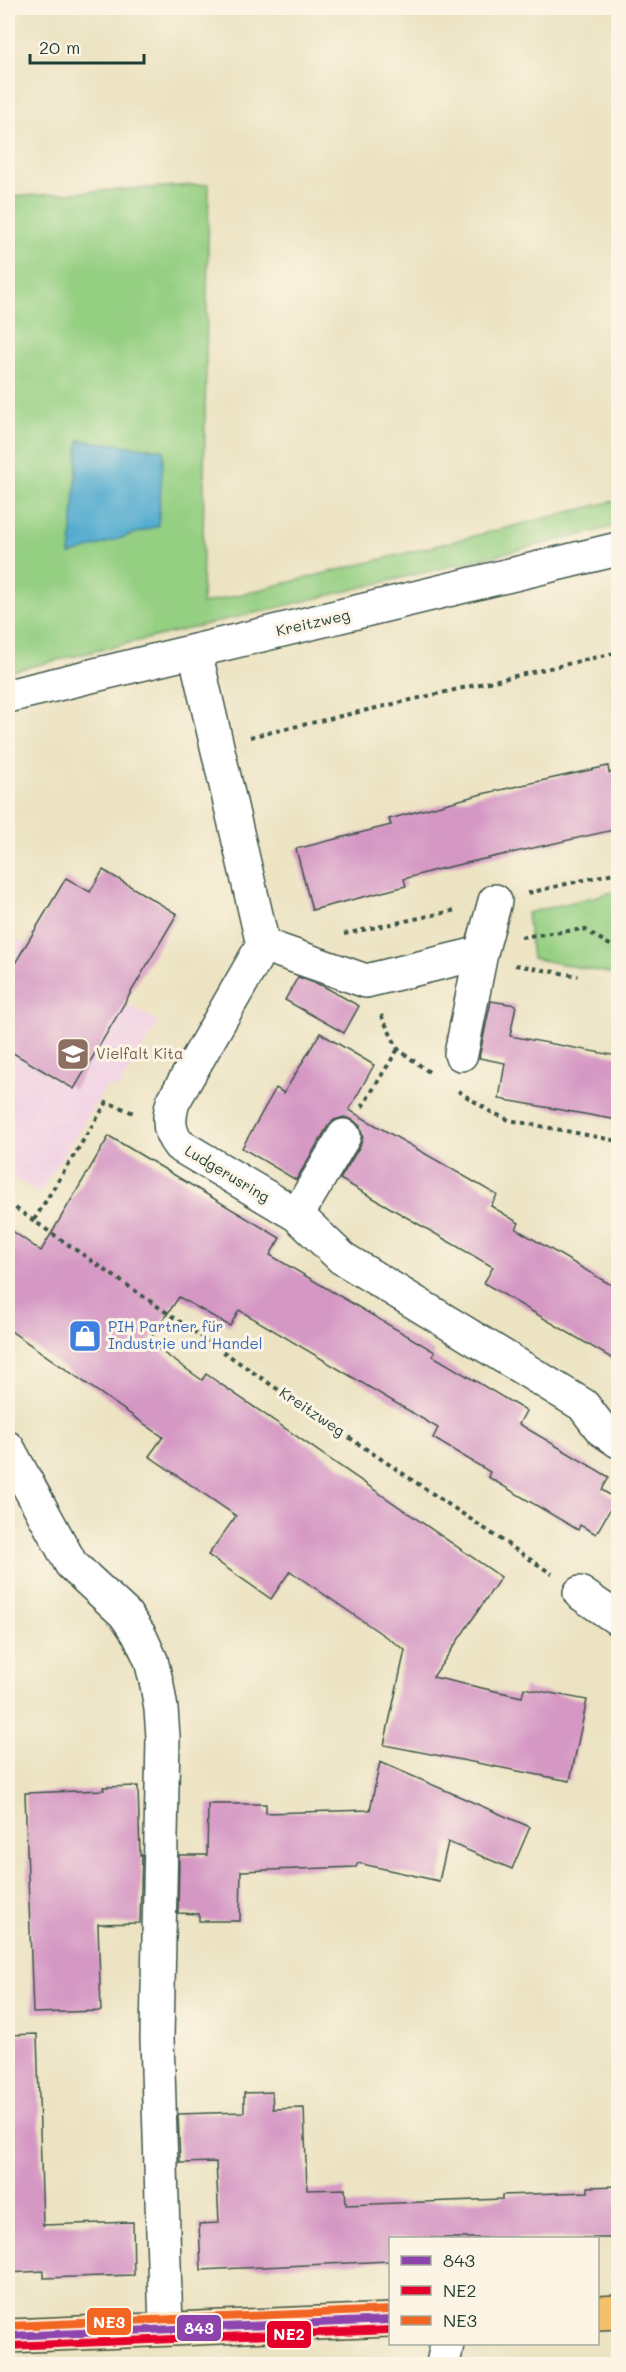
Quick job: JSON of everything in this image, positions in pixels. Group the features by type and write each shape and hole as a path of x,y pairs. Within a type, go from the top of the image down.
{"main road":[{"path":"599,2313 618,2312"},
{"path":"8,2336 389,2320"}],"street":[{"name":"Kreitzweg","path":"8,696 618,549"},
{"path":"170,1129 169,1115 173,1102 262,945 195,651"},
{"path":"461,1054 481,953 495,901"},
{"path":"262,945 366,981 481,953"},
{"path":"297,1215 350,1127"},
{"name":"Ludgerusring","path":"170,1129 179,1145 297,1215 342,1258 583,1405 602,1430 618,1441"},
{"path":"8,1448 71,1564 125,1614 140,1636 151,1660 159,1694 162,1737 157,2038 166,2328"},
{"path":"580,1593 618,1619"},
{"path":"443,2364 447,2345"}],"path":[{"path":"216,745 615,653"},
{"path":"319,964 341,934 618,872"},
{"path":"481,953 517,938 584,929 618,951"},
{"path":"481,953 494,961 578,976"},
{"path":"350,1127 398,1049"},
{"path":"34,1220 107,1102 170,1129"},
{"name":"Kreitzweg","path":"8,1203 286,1395 580,1593"}],"shaded area":[{"name":"Vielfalt Kita","path":"8,934 158,1022 118,1089 107,1086 39,1194 8,1173"}],"green space":[{"path":"209,184 202,604 618,500 618,526 8,672 8,197"},
{"path":"618,891 618,975 532,958 527,913"}],"water":[{"path":"79,440 164,450 158,526 70,555"}],"building":[{"path":"608,766 609,773 618,771 618,829 435,870 404,879 406,886 312,910 296,849 391,825 389,819 482,794"},
{"path":"103,870 177,914 74,1089 8,1050 8,975 66,878 90,892"},
{"path":"298,977 323,986 359,1006 344,1033 285,1000"},
{"path":"491,1001 516,1005 510,1036 618,1056 618,1120 499,1099 505,1063 479,1058"},
{"path":"320,1033 374,1065 349,1110 497,1195 491,1206 519,1223 516,1229 618,1289 618,1362 484,1283 493,1267 340,1179 363,1137 360,1126 353,1120 344,1117 334,1120 328,1126 296,1180 242,1148 276,1088 284,1093"},
{"path":"109,1136 280,1238 270,1255 435,1352 433,1356 526,1411 519,1424 609,1477 602,1490 616,1499 596,1534 580,1525 578,1530 488,1477 490,1472 433,1438 438,1428 239,1310 230,1326 179,1297 148,1342 202,1380 206,1374 501,1577 433,1677 522,1697 524,1688 587,1700 570,1781 384,1745 405,1650 290,1571 271,1599 208,1555 236,1516 149,1456 163,1437 8,1329 8,1228 41,1251"},
{"path":"380,1762 530,1827 512,1869 448,1842 439,1881 358,1863 356,1867 241,1871 240,1921 199,1921 199,1914 178,1913 179,1855 207,1855 208,1804 266,1804 266,1813 370,1810"},
{"path":"138,1786 140,1855 142,1855 140,1923 98,1924 101,2011 33,2013 25,1793 104,1790 103,1787"},
{"path":"37,2034 43,2225 133,2222 134,2275 44,2278 44,2271 8,2273 8,2035"},
{"path":"272,2092 273,2109 304,2108 307,2190 345,2189 346,2205 502,2199 502,2195 588,2192 588,2187 618,2186 618,2238 389,2237 389,2261 201,2270 199,2224 219,2223 216,2162 180,2163 178,2114 244,2112 244,2093"}],"transit line":[{"name":"NE3","path":"8,2326 389,2310"},
{"name":"843","path":"8,2336 389,2320"},
{"name":"NE2","path":"8,2346 389,2330"}],"place":[{"name":"Vielfalt Kita","path":"73,1054"},
{"name":"PIH Partner für Industrie und Handel","path":"85,1336"}]}
